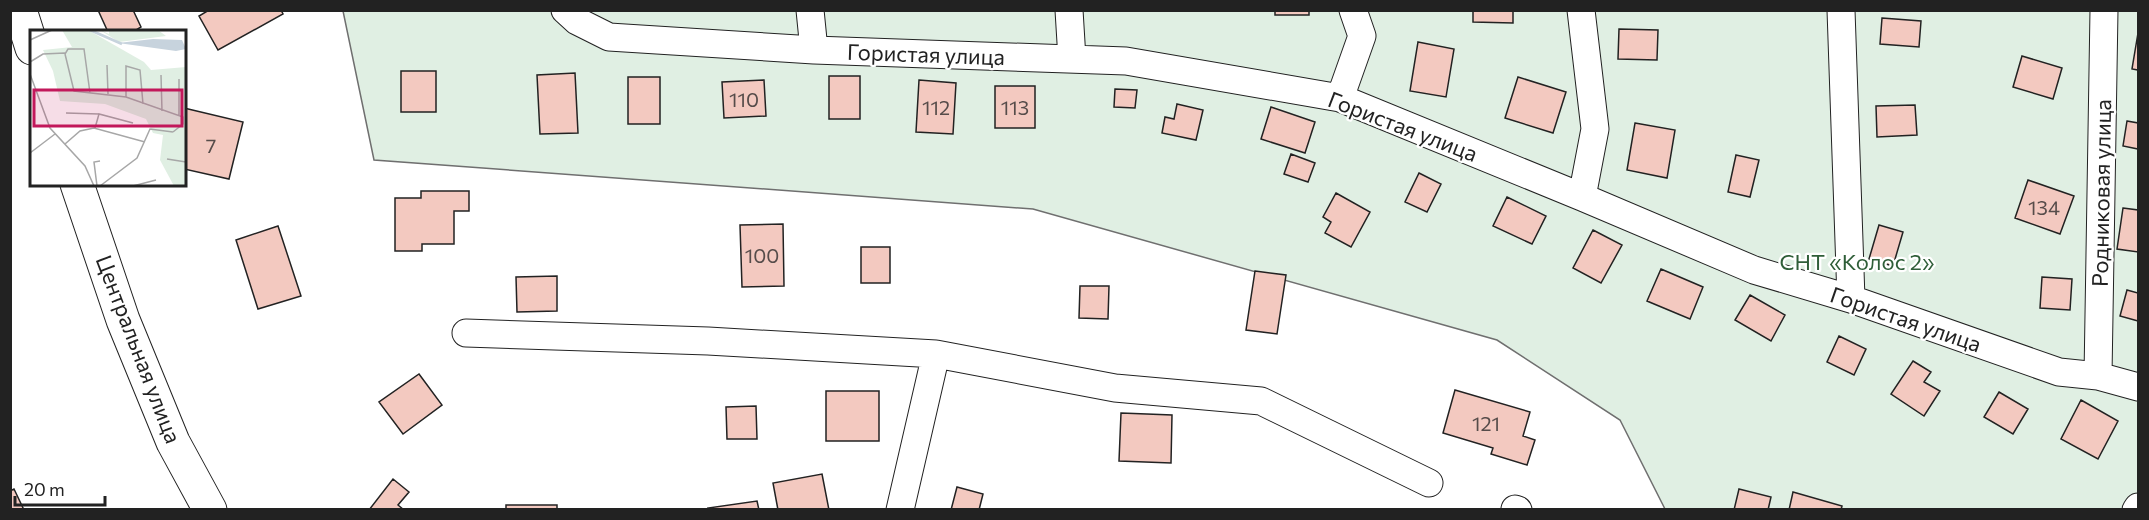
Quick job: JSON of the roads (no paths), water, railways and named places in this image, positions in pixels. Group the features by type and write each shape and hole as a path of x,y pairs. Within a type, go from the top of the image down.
{"street":[{"path":"20,10 30,42"},
{"name":"Гористая улица","path":"565,10 577,21 609,37 814,50 1126,61 1340,98 1582,196 1754,270 1851,299 2059,372 2098,376 2139,387"},
{"path":"810,10 814,50"},
{"path":"1069,10 1071,59"},
{"path":"1340,98 1362,36 1353,10"},
{"path":"1581,10 1595,129 1582,196"},
{"path":"1841,10 1851,299"},
{"name":"Родниковая улица","path":"2098,376 2104,10"},
{"name":"Центральная улица","path":"78,186 123,320 173,442 210,510"},
{"path":"466,333 708,340 936,354 1115,388 1261,401 1429,483"},
{"path":"900,510 936,354"}],"park label":[{"name":"СНТ «Колос 2»","path":"1857,261"}]}
